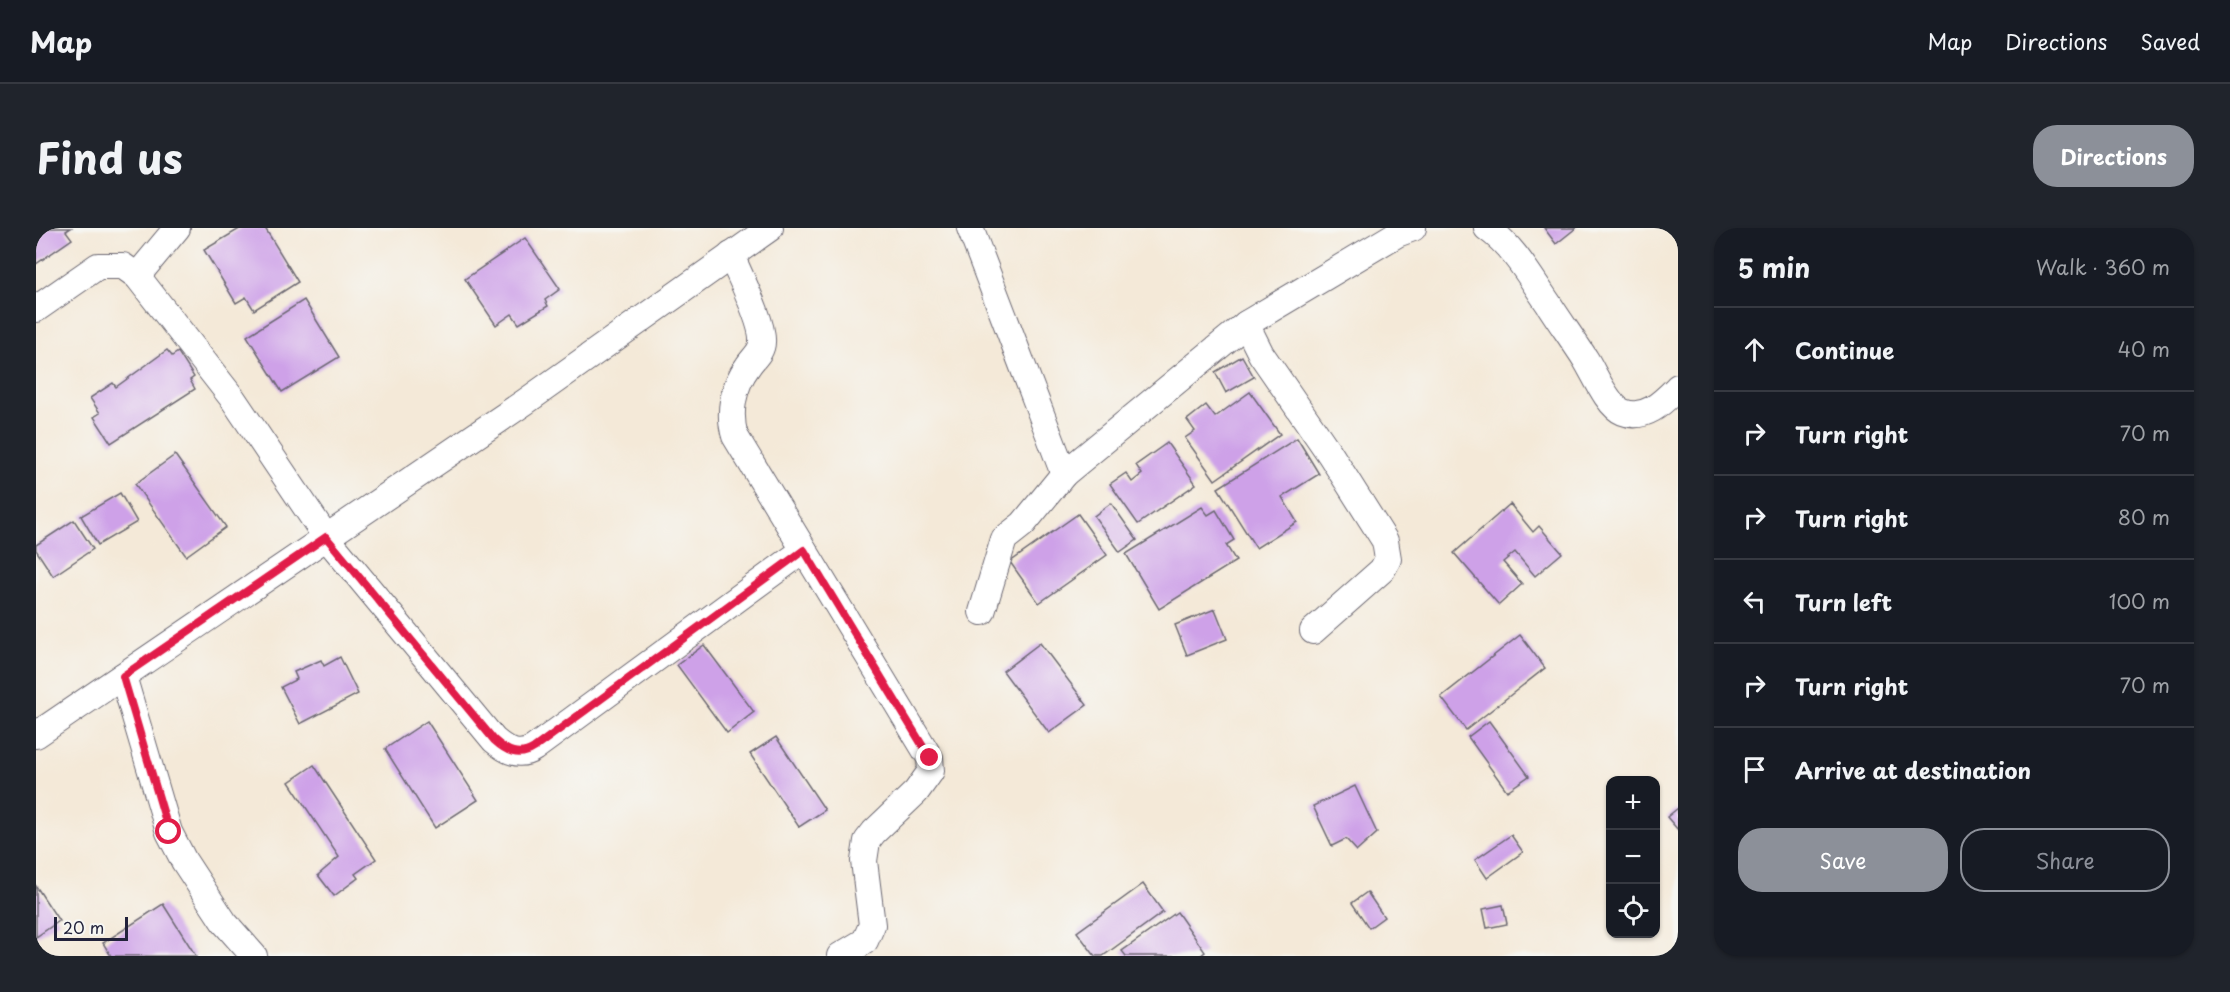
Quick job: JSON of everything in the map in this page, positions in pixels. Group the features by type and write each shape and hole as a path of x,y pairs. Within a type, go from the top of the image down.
{"street":[{"path":"138,276 177,228"},
{"path":"36,735 525,402 770,228"},
{"path":"970,228 1065,474"},
{"path":"982,612 1004,539 1023,524 1065,474 1246,324 1397,234 1413,228"},
{"path":"1487,228 1502,238 1586,359 1614,407 1623,413 1647,412 1661,404 1678,387"},
{"path":"731,255 758,322 762,340 759,352 746,367 735,390 732,423 735,436 930,758 931,771 916,792 867,841 864,861 872,925 864,941 840,956"},
{"path":"36,309 98,266 123,266 138,276 233,399 326,537 494,740 507,751 521,753 534,748 804,550"},
{"path":"1246,324 1260,354 1330,454 1385,541 1388,559 1382,570 1313,631"},
{"path":"123,676 169,832 184,861 224,922 254,956"}],"building":[{"path":"36,228 71,228 66,231 72,239 36,264"},
{"path":"241,228 265,228 298,282 254,310 246,297 236,303 204,250"},
{"path":"1544,228 1576,228 1556,244"},
{"path":"525,238 560,289 545,300 548,306 519,324 512,314 496,325 465,279"},
{"path":"304,300 339,357 282,392 247,336"},
{"path":"167,350 172,356 178,352 194,377 190,380 195,389 111,443 94,417 100,413 90,398 113,383 116,387"},
{"path":"1242,356 1254,377 1226,393 1215,372"},
{"path":"1250,392 1280,434 1215,480 1185,438 1195,431 1187,420 1206,405 1215,417"},
{"path":"1297,438 1319,474 1282,497 1297,522 1256,548 1218,488"},
{"path":"1167,443 1196,484 1138,524 1110,484 1126,473 1132,482 1142,474 1136,465"},
{"path":"175,455 226,527 186,556 135,484"},
{"path":"120,493 137,522 98,545 81,516"},
{"path":"1111,503 1137,540 1120,552 1094,516"},
{"path":"1510,504 1533,532 1539,526 1562,553 1535,576 1515,552 1503,562 1522,584 1499,605 1454,553"},
{"path":"1202,507 1208,515 1216,510 1234,540 1226,545 1236,561 1159,609 1126,554"},
{"path":"1078,514 1107,555 1039,603 1010,562"},
{"path":"74,520 93,549 53,576 36,550 36,545"},
{"path":"1215,609 1227,639 1187,655 1175,625"},
{"path":"1520,635 1545,668 1466,730 1441,697"},
{"path":"1040,643 1087,705 1049,733 1003,671"},
{"path":"704,645 754,712 727,733 677,665"},
{"path":"340,657 358,694 300,724 281,687 297,679 294,672 321,660 324,666"},
{"path":"427,721 478,800 435,828 385,749"},
{"path":"1489,721 1529,776 1507,791 1468,737"},
{"path":"776,737 825,810 799,827 750,754"},
{"path":"314,765 376,859 355,874 358,878 334,896 318,875 339,857 289,782"},
{"path":"1355,786 1377,833 1357,851 1346,839 1332,846 1313,806"},
{"path":"1678,808 1678,830 1667,817"},
{"path":"1511,835 1523,852 1487,878 1475,860"},
{"path":"1143,884 1163,912 1103,956 1095,956 1077,932"},
{"path":"36,886 59,921 36,937"},
{"path":"1367,892 1384,917 1369,928 1352,903"},
{"path":"163,904 196,956 111,956 103,943"},
{"path":"1503,905 1507,924 1487,928 1483,909"},
{"path":"1177,912 1205,952 1200,956 1126,956 1122,951"}],"route":[{"path":"169,832 123,676 326,537 494,740 507,751 521,753 534,748 804,550 930,758"}]}
